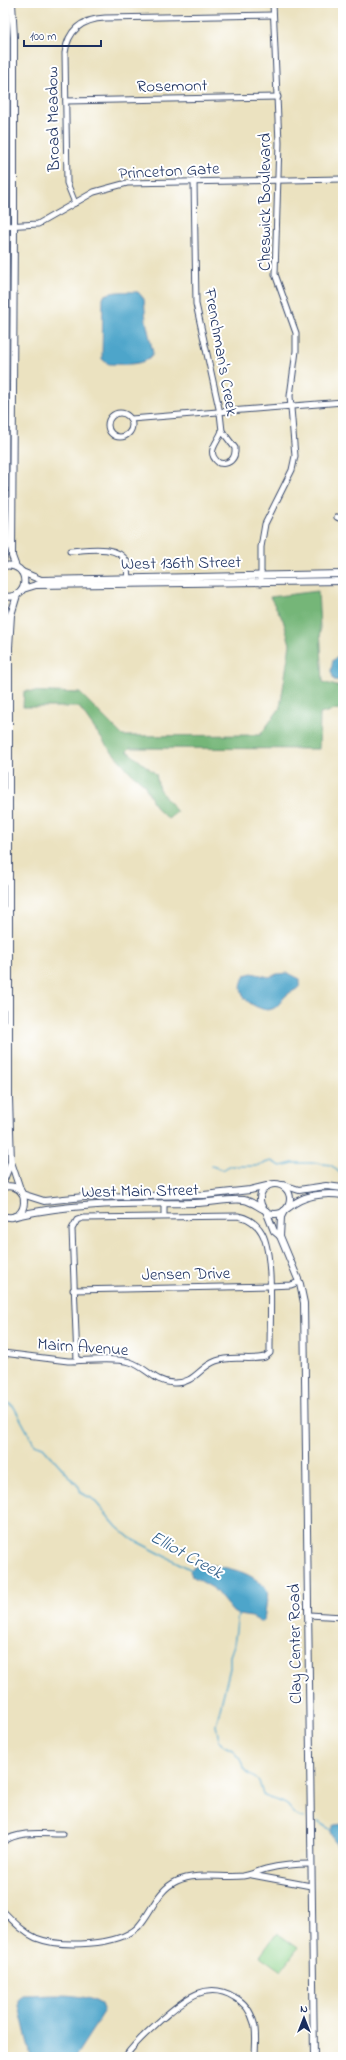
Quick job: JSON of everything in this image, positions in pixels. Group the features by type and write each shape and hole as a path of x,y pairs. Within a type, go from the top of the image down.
{"street":[{"path":"3,560 7,543 5,506 7,3"},
{"path":"3,566 16,567 12,556 14,37 12,3"},
{"name":"Cheswick Boulevard","path":"261,583 261,547 265,524 294,463 290,406 291,385 297,341 296,332 275,274 279,180 278,97 273,3"},
{"name":"Broad Meadow","path":"75,203 67,184 66,44 77,26 90,19 273,15"},
{"name":"Rosemont","path":"66,101 278,97"},
{"name":"Princeton Gate","path":"6,226 38,224 94,192 127,183 343,179"},
{"name":"Frenchman's Creek","path":"194,181 196,304 220,413 222,432 235,448 233,458 225,464 219,463 212,454 212,448 222,432"},
{"path":"131,419 132,426 126,435 116,436 110,431 110,419 116,414 124,414 131,419 140,417 220,413 343,402"},
{"path":"337,517 343,520"},
{"path":"70,551 109,550 116,552 127,562 128,585"},
{"name":"West 136th Street","path":"16,567 22,572 41,580 128,577 343,574"},
{"path":"15,1216 20,1213 24,1204 22,1193 11,1162 6,918 9,647 11,614 17,595 23,589 24,580 22,572"},
{"name":"West 136th Street","path":"23,589 36,585 343,581"},
{"path":"3,596 9,597 17,595"},
{"path":"3,600 5,606 6,638 9,647"},
{"path":"3,1182 11,1162"},
{"path":"342,1195 326,1194 310,1196 299,1200 285,1210 276,1214 265,1210 260,1202 260,1195 267,1186 275,1183 300,1190 335,1186 343,1188"},
{"path":"282,1185 290,1194 290,1200 285,1210"},
{"name":"West Main Street","path":"3,1188 12,1187 22,1193 44,1201 84,1197 204,1195 250,1190 267,1186"},
{"name":"West Main Street","path":"3,1216 15,1216 52,1208 79,1205 242,1200 265,1210"},
{"path":"164,1203 164,1216"},
{"name":"Clay Center Road","path":"265,1210 274,1231 280,1236 299,1282 304,1303 314,2057"},
{"name":"Clay Center Road","path":"280,1236 282,1217 285,1210"},
{"path":"77,1361 73,1290 72,1228 75,1221 83,1218 164,1216 238,1216 247,1218 257,1226 263,1234 267,1248 269,1286"},
{"name":"Jensen Drive","path":"73,1290 269,1286 291,1285 299,1282"},
{"name":"Mairn Avenue","path":"3,1353 77,1361 129,1362 138,1365 160,1381 177,1383 190,1380 209,1365 219,1360 263,1358 268,1355 270,1347 269,1286"},
{"path":"309,1615 343,1617"},
{"path":"3,1842 14,1836 23,1834 63,1834"},
{"path":"251,1875 286,1865 311,1864"},
{"path":"3,1911 22,1929 40,1940 54,1942 106,1942 120,1938 134,1930 144,1920 161,1893 177,1880 190,1877 251,1875 312,1886"},
{"path":"125,2057 145,2033 183,2001 194,1994 209,1990 231,1995 247,2008 255,2026 255,2057"}],"green space":[{"path":"318,591 323,682 343,688 343,712 338,709 320,714 319,749 130,748 127,751 156,774 159,789 177,812 168,819 156,808 144,784 131,773 106,745 79,707 23,707 24,691 80,693 123,736 260,735 280,708 290,644 283,620 270,597"},
{"path":"277,1933 298,1948 281,1971 260,1956"}],"water":[{"path":"114,292 138,292 144,299 146,321 153,353 145,361 139,363 108,364 102,359 103,297"},
{"path":"343,654 343,681 334,680 331,671 333,660"},
{"path":"252,973 269,977 277,974 288,973 300,979 300,985 274,1008 270,1010 263,1009 252,1004 242,994 241,985 245,975"},
{"path":"204,1564 232,1569 256,1579 268,1592 264,1620 261,1622 252,1617 238,1615 233,1612 213,1588 192,1576 190,1571 194,1567"},
{"path":"343,1824 343,1859 330,1832 334,1825"},
{"path":"64,1995 84,1997 101,2004 104,2012 75,2057 31,2057 19,2006 19,1999 23,1996"}],"waterway":[{"path":"212,1166 223,1170 229,1166 256,1166 271,1161 281,1166 293,1163 317,1163 331,1165 341,1174 343,1184"},
{"name":"Elliot Creek","path":"3,1390 6,1402 14,1407 34,1444 43,1447 79,1487 81,1493 93,1499 117,1527 130,1538 192,1570"},
{"name":"Elliot Creek","path":"238,1614 234,1645 230,1656 230,1668 216,1725 219,1740 223,1745 232,1750 243,1763 244,1768 249,1774 259,1781 263,1795 284,1803 296,1815 304,1818"},
{"name":"Elliot Creek","path":"318,1822 331,1830"}]}
